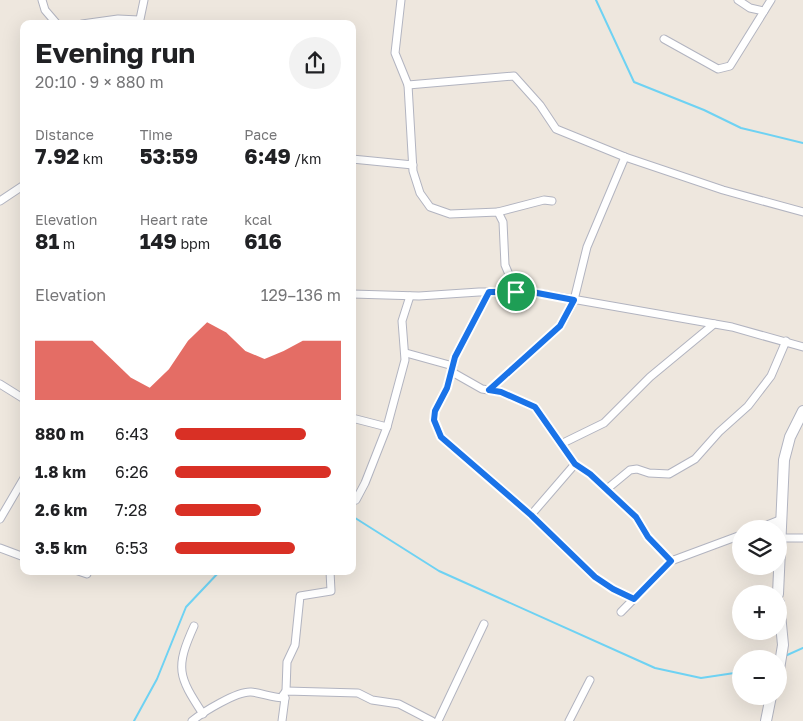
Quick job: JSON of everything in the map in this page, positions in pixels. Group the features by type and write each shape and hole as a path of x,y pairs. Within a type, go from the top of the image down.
{"street":[{"path":"42,0 45,10 54,20"},
{"path":"139,20 144,0"},
{"path":"401,0 395,53 408,85 413,165 420,193 430,207 450,214 498,212 544,200 552,201"},
{"path":"738,0 750,8 764,11"},
{"path":"664,40 718,69 725,69 730,66 771,0"},
{"path":"111,20 125,20"},
{"path":"408,85 514,76 540,105 556,129 625,157 723,190 803,212"},
{"path":"489,390 560,326 574,300 587,247 625,157"},
{"path":"356,159 413,165"},
{"path":"0,202 20,188"},
{"path":"498,212 503,222 505,266 516,292"},
{"path":"489,292 455,357 453,368 434,416 441,437 531,515 595,577 613,589 634,599"},
{"path":"356,294 410,296 516,292 714,324 803,346"},
{"path":"356,500 365,483 387,427 406,353 402,321 410,296"},
{"path":"561,444 604,423 650,377 714,324"},
{"path":"607,489 630,470 637,469 649,473 669,474 694,459 719,432 748,406 771,376 786,342"},
{"path":"406,353 453,368 482,389 501,392 535,407 575,464 607,489 636,517 648,537 671,561"},
{"path":"0,384 20,396"},
{"path":"782,519 784,460 790,437 803,411"},
{"path":"356,419 387,427"},
{"path":"531,515 575,464"},
{"path":"0,519 20,485"},
{"path":"621,612 671,561 732,538"},
{"path":"787,538 803,538"},
{"path":"0,548 20,556"},
{"path":"282,721 287,662 295,645 300,596 331,591 330,575"},
{"path":"438,721 484,624"},
{"path":"194,626 181,660 181,676 203,714"},
{"path":"570,721 590,680"},
{"path":"192,721 234,696 245,692 285,694 358,693 372,700 399,704 432,721"},
{"path":"766,721 769,705"}],"waterway":[{"path":"596,0 634,82 704,110 741,128 803,143"},
{"path":"356,519 439,571 655,668 701,678 732,673"},
{"path":"134,721 157,679 186,607 216,575"},
{"path":"787,655 803,648"}],"route":[{"path":"489,292 516,292 532,292 574,300 560,326 489,390 501,392 535,407 575,464 590,474 636,517 648,537 671,561 634,599 613,589 595,577 531,515 441,437 434,420 435,411 447,388 455,357 489,292"}]}
